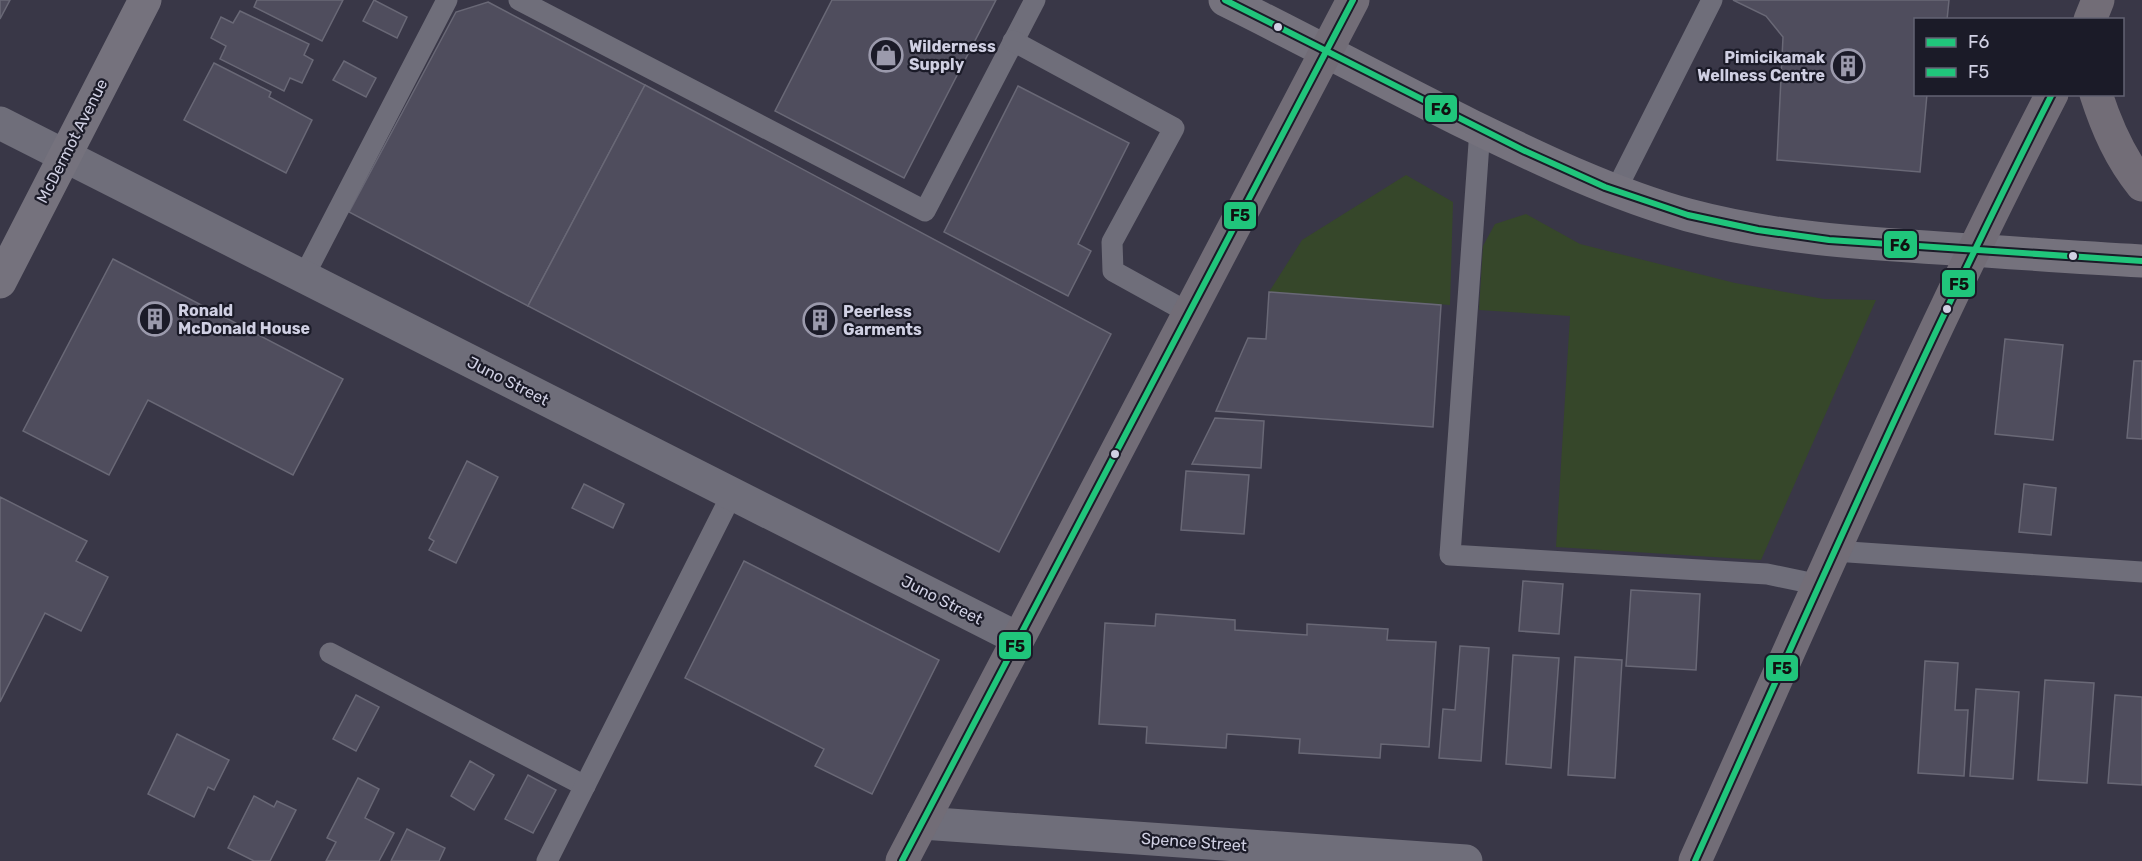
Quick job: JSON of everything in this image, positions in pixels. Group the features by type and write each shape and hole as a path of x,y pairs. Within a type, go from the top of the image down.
{"main road":[{"name":"McDermot Avenue","path":"0,282 145,0"},
{"path":"1225,0 1538,158 1616,190 1688,215 1762,231 1821,240 2142,261"},
{"path":"902,861 1353,0"},
{"path":"2091,18 2098,0"},
{"path":"1695,861 1972,250 2051,96"},
{"path":"2097,96 2115,144 2127,166 2142,184"}],"street":[{"name":"Juno Street","path":"0,123 1017,638"},
{"name":"Spence Street","path":"922,823 1466,861"}],"lane":[{"path":"303,278 447,0"},
{"path":"519,0 925,211 1035,0"},
{"path":"1616,190 1712,0"},
{"path":"1013,41 1174,128 1112,242 1113,271 1189,313"},
{"path":"1480,129 1450,555 1767,574 1820,585"},
{"path":"547,861 732,494"},
{"path":"1834,551 2142,572"},
{"path":"330,653 585,786"}],"green space":[{"path":"1406,175 1453,202 1450,305 1269,292 1302,240"},
{"path":"1526,214 1580,244 1735,283 1824,299 1876,300 1761,560 1556,547 1570,316 1479,310 1483,246 1495,224"}],"building":[{"path":"0,0 10,0 0,19"},
{"path":"257,0 343,0 322,41 254,7"},
{"path":"374,0 407,17 397,38 363,21"},
{"name":"Wilderness Supply","path":"832,0 996,0 904,178 775,111"},
{"name":"Pimicikamak Wellness Centre","path":"1733,0 1949,0 1947,18 1914,18 1914,96 1927,96 1920,172 1777,160 1783,37 1766,16"},
{"path":"488,2 645,85 528,306 349,212 456,12"},
{"path":"240,11 309,44 304,55 313,60 302,83 290,78 284,91 220,59 226,46 211,38 221,17 233,23"},
{"path":"344,61 376,78 366,97 333,80"},
{"path":"214,63 271,92 269,97 312,120 286,173 184,120"},
{"name":"Peerless Garments","path":"645,85 1111,334 999,552 528,306"},
{"path":"1018,86 1129,143 1078,244 1091,251 1068,296 944,232"},
{"name":"Ronald McDonald House","path":"113,259 343,379 293,475 148,400 109,475 23,431"},
{"path":"1269,292 1441,305 1433,427 1216,411 1248,338 1266,339"},
{"path":"2005,339 2063,345 2053,440 1995,434"},
{"path":"2134,361 2142,361 2142,439 2127,438"},
{"path":"1215,418 1264,421 1261,468 1192,464"},
{"path":"467,461 498,477 456,563 429,550 434,541 429,538"},
{"path":"1186,471 1249,475 1244,534 1181,530"},
{"path":"584,484 624,504 613,528 572,508"},
{"path":"2024,484 2056,488 2051,535 2019,532"},
{"path":"0,497 87,541 76,561 108,577 81,631 45,613 0,702"},
{"path":"744,561 939,660 872,794 815,766 824,749 685,678"},
{"path":"1523,581 1563,584 1559,634 1519,631"},
{"path":"1631,590 1700,594 1696,670 1626,666"},
{"path":"1156,614 1235,620 1235,630 1307,635 1307,624 1388,629 1387,640 1436,642 1429,747 1381,744 1380,758 1299,753 1300,739 1227,734 1226,748 1146,743 1147,727 1099,724 1105,623 1155,626"},
{"path":"1460,646 1489,648 1481,761 1439,758 1443,709 1455,710"},
{"path":"1513,655 1559,658 1551,768 1506,764"},
{"path":"1575,657 1622,660 1615,778 1568,775"},
{"path":"1925,661 1958,663 1955,710 1968,710 1964,776 1918,773"},
{"path":"2045,680 2094,683 2087,783 2038,780"},
{"path":"1976,689 2019,692 2013,779 1970,776"},
{"path":"356,695 379,707 356,751 333,739"},
{"path":"2115,695 2142,697 2142,785 2108,783"},
{"path":"177,734 229,760 214,790 208,787 194,817 148,794"},
{"path":"470,761 494,775 474,810 451,796"},
{"path":"528,775 556,790 533,833 505,819"},
{"path":"358,778 379,789 365,818 394,833 379,861 326,861 336,842 327,838"},
{"path":"254,796 274,807 277,801 296,810 270,861 254,861 228,848"},
{"path":"407,829 445,848 439,861 391,861"}],"transit line":[{"name":"F6","path":"1225,0 1525,151 1605,187 1688,215 1758,230 1829,240 2142,261"},
{"name":"F5","path":"902,861 1353,0"},
{"name":"F5","path":"1695,861 1913,380 2051,96"}],"place":[{"name":"Wilderness Supply","path":"886,55"},
{"name":"Pimicikamak Wellness Centre","path":"1848,66"},
{"name":"Ronald McDonald House","path":"155,319"},
{"name":"Peerless Garments","path":"820,320"}]}
